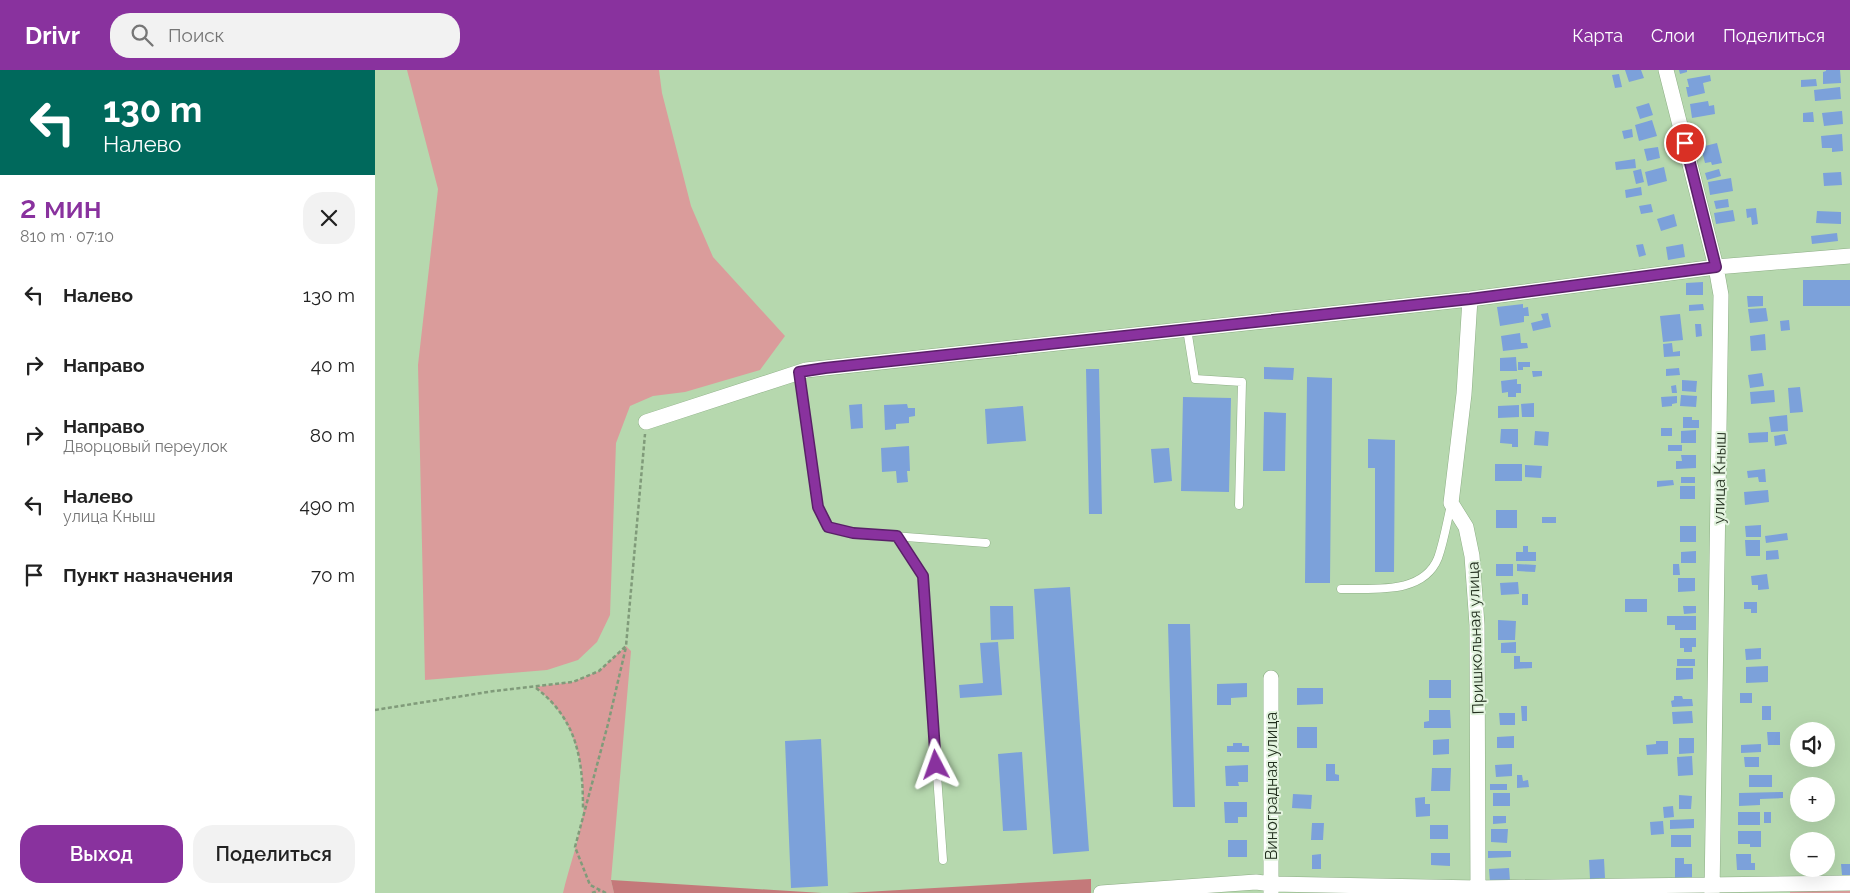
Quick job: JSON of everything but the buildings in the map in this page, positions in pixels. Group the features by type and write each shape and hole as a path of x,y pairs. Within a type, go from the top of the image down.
{"street":[{"name":"улица Кныш","path":"1666,70 1716,267 1721,295 1711,889"},
{"path":"646,422 799,372 815,369 1470,299 1716,267 1850,256"},
{"path":"1451,503 1464,394 1470,299"},
{"name":"Пришкольная улица","path":"1451,503 1466,527 1472,556 1477,625 1478,890"},
{"name":"Виноградная улица","path":"1271,678 1272,889"},
{"path":"1101,893 1256,882 1272,889 1478,890 1711,889 1850,883"}],"lane":[{"path":"1187,329 1195,379 1242,382 1239,506"},
{"path":"799,372 818,507 828,527 853,533 986,543"},
{"path":"1341,589 1394,587 1420,580 1431,570 1438,558 1451,503"},
{"path":"897,536 923,576 943,860"}],"path":[{"path":"606,893 590,885 575,847 608,724 626,646 646,422"},
{"path":"375,710 494,691 573,682 599,671 626,646"},
{"path":"535,687 550,698 567,724 575,742 583,773 583,814"},
{"path":"592,893 600,890"}],"shaded area":[{"path":"407,70 659,70 662,93 691,206 713,257 785,336 760,370 685,392 653,396 630,406 616,443 610,615 597,642 578,660 547,670 425,680 418,365 438,189"},
{"path":"626,646 631,651 611,880 614,893 563,893 583,814 580,761 565,720 547,697 535,687 573,682 599,671"},
{"path":"1091,879 1091,893 847,893"},
{"path":"611,880 822,893 614,893"},
{"path":"1850,883 1850,893 1790,893 1790,884"}],"route":[{"path":"936,765 923,576 897,536 853,533 828,527 818,507 799,372 1470,299 1716,267 1685,143"}]}
